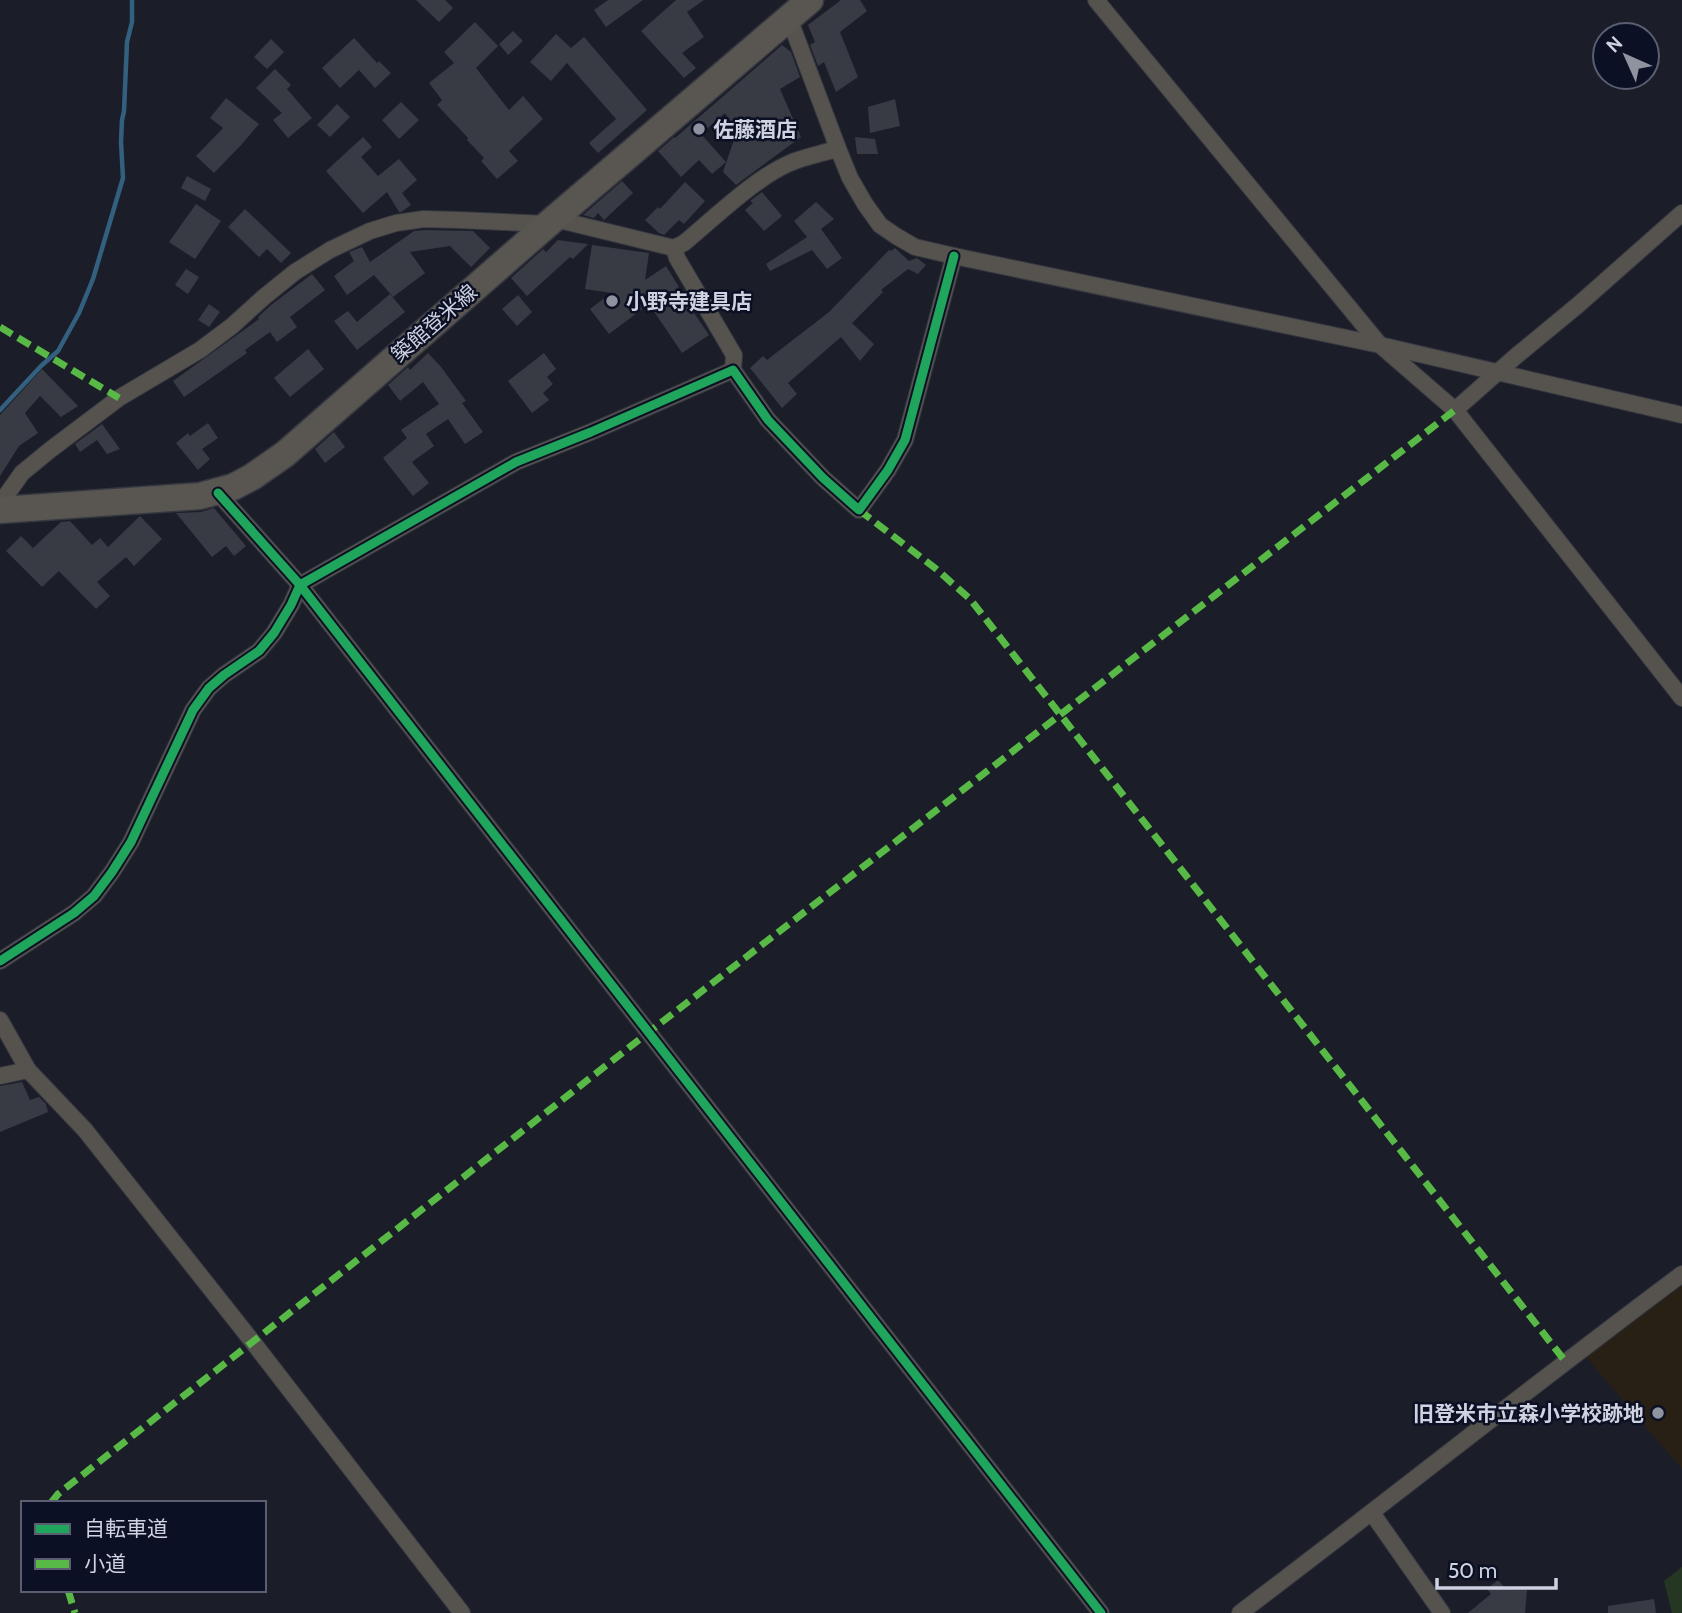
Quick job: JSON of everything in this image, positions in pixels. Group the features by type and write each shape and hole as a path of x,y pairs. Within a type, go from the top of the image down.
{"main road":[{"name":"築館登米線","path":"0,510 171,499 218,493 252,477 285,454 794,8"}],"street":[{"path":"1096,0 1380,345 1455,410 1682,698"},
{"path":"794,8 838,149 850,178 880,225 915,247 1380,345 1682,415"},
{"path":"0,503 22,473 119,398 200,350 295,272 330,250 370,231 396,223 424,219 551,221 674,248 684,243 772,172 789,163 838,149"},
{"path":"1455,410 1682,213"},
{"path":"674,248 677,258 734,355 733,370 768,420 823,478 859,510 888,470 905,440 954,256"},
{"path":"0,961 74,913 94,896 131,842 193,710 209,688 259,651 274,633 300,585 516,463 733,370"},
{"path":"218,493 300,585 1101,1613"},
{"path":"0,1020 29,1070 94,1140 462,1613"},
{"path":"0,1076 29,1070"},
{"path":"1240,1613 1682,1274"},
{"path":"1372,1513 1442,1613"}],"shaded area":[{"name":"旧登米市立森小学校跡地","path":"1682,1285 1682,1469 1586,1357"}],"green space":[{"path":"1682,1567 1682,1613 1672,1613 1664,1581"}],"building":[{"path":"416,0 445,0 453,8 439,22"},
{"path":"608,0 643,0 606,27 594,10"},
{"path":"676,0 704,0 687,12 704,37 682,53 696,68 684,78 641,31"},
{"path":"841,0 860,0 867,11 840,32 858,77 836,92 824,62 818,66 810,45 815,42 808,25"},
{"path":"475,22 498,46 476,68 509,110 523,96 543,119 509,151 518,161 497,179 481,161 484,158 468,138 437,105 442,100 429,83 454,63 444,52"},
{"path":"513,31 523,41 508,55 499,44"},
{"path":"556,34 571,48 584,37 647,110 598,153 589,143 616,119 567,63 551,81 530,62"},
{"path":"354,38 377,63 379,61 391,73 375,88 359,70 340,88 322,68"},
{"path":"271,39 284,52 267,69 254,57"},
{"path":"782,45 791,52 800,77 780,89 801,137 736,185 723,172 737,131 725,113 701,134 726,162 712,174 699,160 681,177 658,151"},
{"path":"275,69 291,85 287,89 312,118 288,138 273,120 282,113 256,88"},
{"path":"226,98 259,124 214,173 196,156 223,128 210,118"},
{"path":"895,99 900,126 870,133 868,107"},
{"path":"401,102 419,120 399,139 382,120"},
{"path":"337,104 350,117 330,137 317,125"},
{"path":"363,137 372,147 361,157 378,176 399,159 417,180 402,193 411,205 401,212 387,192 363,213 326,171"},
{"path":"855,137 875,139 878,154 857,154"},
{"path":"187,176 211,189 205,201 181,188"},
{"path":"622,181 633,193 604,220 598,213 594,218 583,215"},
{"path":"685,182 705,201 684,224 679,220 664,235 659,233 645,220 658,207 660,209"},
{"path":"762,192 782,216 764,231 745,210 753,203 750,201"},
{"path":"816,202 834,219 821,229 842,258 827,269 812,250 770,271 766,264 807,237 794,221"},
{"path":"196,204 221,221 195,259 169,242"},
{"path":"245,209 291,253 281,263 267,249 259,257 228,227"},
{"path":"414,231 473,231 490,248 471,267 450,246 410,252 425,273 393,297 374,275 347,295 334,276 354,261 349,252 362,247 370,262"},
{"path":"558,240 588,244 527,296 511,278 543,249 546,252"},
{"path":"592,245 649,253 645,280 666,266 679,287 677,288 709,335 682,353 649,304 609,334 590,309 611,293 585,289"},
{"path":"895,248 909,261 917,258 926,265 918,274 908,269 881,290 883,292 852,323 874,344 860,361 841,337 788,383 797,394 782,408 750,368 763,356 767,360 829,312 889,250"},
{"path":"186,269 199,277 188,294 175,285"},
{"path":"312,274 325,290 290,317 297,327 277,342 270,332 245,350 247,353 184,397 173,381 259,319 271,305"},
{"path":"390,294 405,312 357,350 334,321 348,311 357,322"},
{"path":"518,295 532,312 517,326 502,309"},
{"path":"209,304 220,312 209,327 198,320"},
{"path":"308,349 324,369 290,397 274,378"},
{"path":"428,353 466,401 462,403 483,432 465,444 448,419 426,434 434,446 412,462 429,483 413,496 383,458 407,438 401,430 439,404 423,382 400,401 388,385"},
{"path":"544,353 556,369 547,377 553,384 543,393 549,400 532,413 508,381"},
{"path":"42,369 78,406 61,417 40,396 25,413 38,433 19,446 0,476 0,415"},
{"path":"208,423 218,438 202,449 210,459 198,470 176,443 188,433 190,436"},
{"path":"102,424 120,449 107,454 97,440 80,452 75,444"},
{"path":"334,432 345,447 325,463 315,449"},
{"path":"214,508 246,546 234,556 226,546 212,557 176,513 201,512"},
{"path":"140,516 162,539 134,566 126,557 97,582 110,596 96,609 59,571 42,587 6,551 21,536 33,548 61,522 70,521 92,545 100,538 108,547"},
{"path":"22,1082 30,1100 39,1097 46,1104 48,1112 0,1132 0,1086"},
{"path":"1498,1580 1506,1589 1527,1590 1525,1613 1468,1613 1491,1594 1487,1589"},
{"path":"1654,1599 1656,1613 1608,1613 1608,1606"}],"waterway":[{"path":"0,410 58,351 79,313 93,279 123,178 122,120 132,0"}],"marked path":[{"path":"0,327 119,398"},
{"path":"53,1501 58,1494 649,1032 1455,410"},
{"path":"859,510 935,568 970,599 1565,1361"},
{"path":"69,1592 75,1613"}],"cycle path":[{"path":"0,961 74,913 94,896 131,842 193,710 209,688 259,651 274,633 300,585 516,462 733,370 768,420 823,478 859,510 888,470 905,440 954,256"},
{"path":"218,493 300,585 1101,1613"}],"place":[{"name":"佐藤酒店","path":"699,129"},
{"name":"小野寺建具店","path":"612,301"},
{"name":"旧登米市立森小学校跡地","path":"1658,1413"}]}
